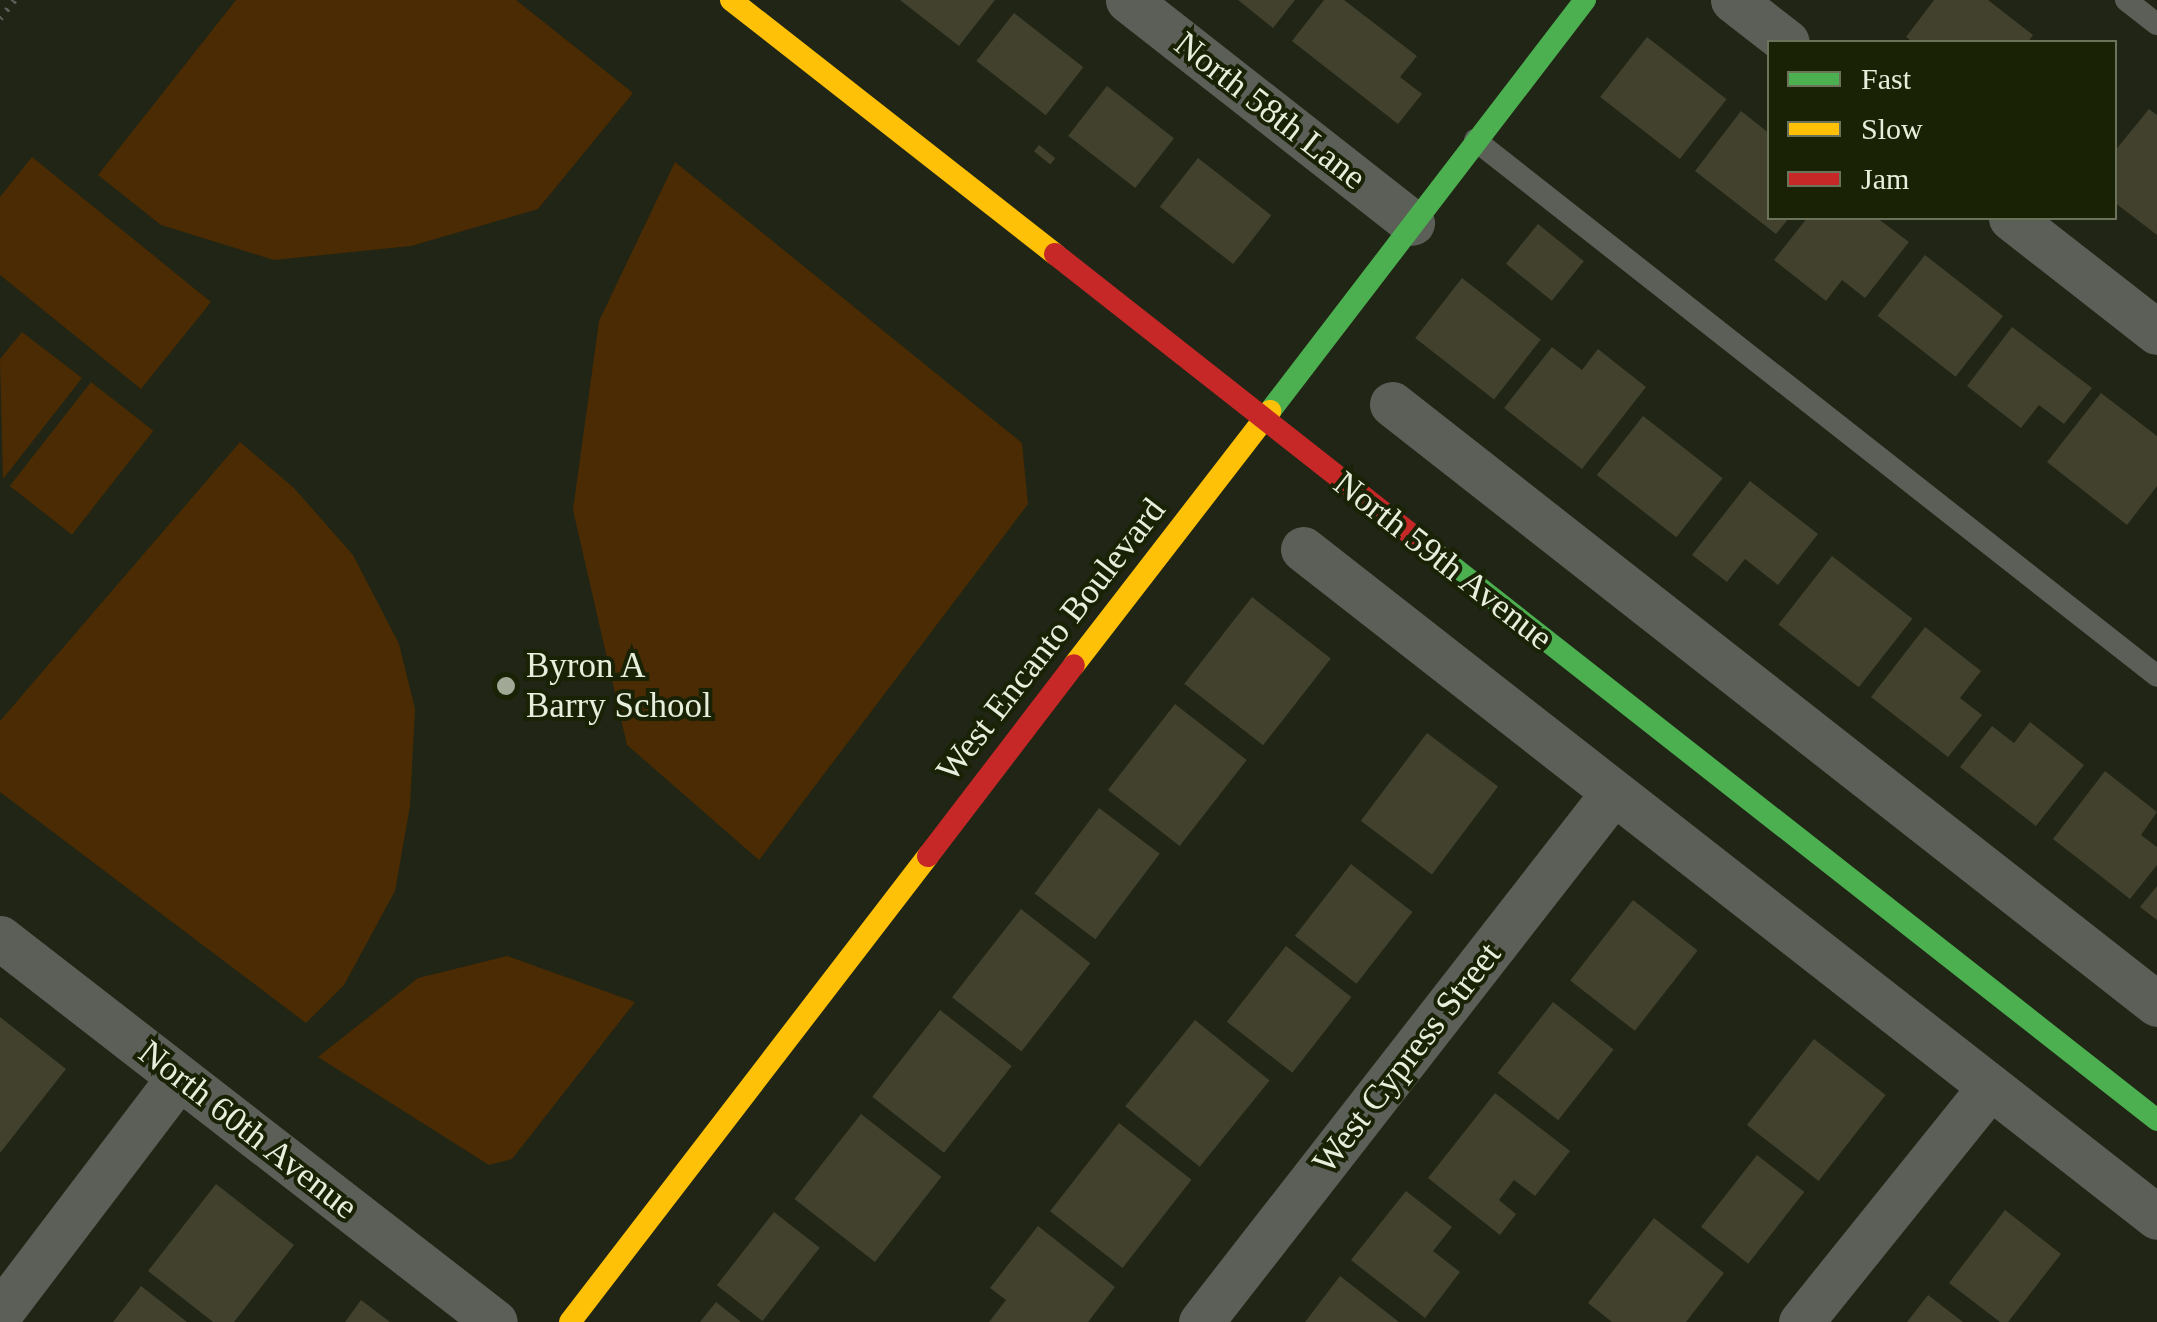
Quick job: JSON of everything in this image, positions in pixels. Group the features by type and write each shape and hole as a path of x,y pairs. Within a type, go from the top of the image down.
{"main road":[{"name":"North 59th Avenue","path":"731,0 2157,1120"},
{"name":"West Encanto Boulevard","path":"570,1322 1584,0"}],"street":[{"name":"North 58th Lane","path":"1128,0 1412,223"},
{"path":"1733,0 1784,40"},
{"path":"2014,220 2157,332"},
{"path":"1392,404 2157,1004"},
{"path":"1303,548 2157,1217"},
{"name":"West Cypress Street","path":"1201,1322 1613,793"},
{"name":"North 60th Avenue","path":"0,938 495,1322"},
{"path":"0,1313 179,1078"},
{"path":"1800,1322 1990,1087"}],"lane":[{"path":"2126,0 2157,24"},
{"path":"1475,140 2157,676"}],"path":[{"path":"0,19 15,0"}],"shaded area":[{"path":"236,0 516,0 633,93 538,209 411,246 274,260 161,225 98,175"},
{"path":"32,157 211,302 141,389 0,275 0,197"},
{"path":"675,162 1022,443 1028,504 759,860 627,745 573,510 599,321"},
{"path":"22,332 82,378 3,479 0,359"},
{"path":"91,382 153,431 72,535 10,486"},
{"path":"240,442 294,488 353,555 399,644 415,709 410,806 395,891 344,985 306,1023 0,792 0,721"},
{"path":"507,956 635,1002 512,1159 489,1165 318,1057 418,978"}],"building":[{"path":"900,0 995,0 959,46"},
{"path":"1238,0 1295,0 1273,28"},
{"path":"1324,0 1344,0 1417,56 1400,77 1422,94 1398,124 1292,41"},
{"path":"1934,0 1988,0 2033,35 2029,40 1906,37"},
{"path":"1014,13 1083,67 1046,115 976,61"},
{"path":"1647,37 1727,99 1680,159 1600,97"},
{"path":"1107,86 1174,138 1135,188 1068,136"},
{"path":"2149,109 2157,115 2157,235 2117,204 2117,148"},
{"path":"1741,111 1767,132 1767,220 1787,220 1776,234 1695,171"},
{"path":"1039,145 1055,158 1050,164 1034,151"},
{"path":"1198,158 1271,215 1233,264 1160,207"},
{"path":"1805,220 1880,220 1909,242 1865,298 1842,280 1826,301 1774,260"},
{"path":"1538,224 1584,261 1552,301 1506,264"},
{"path":"1925,255 2003,316 1956,377 1878,316"},
{"path":"1462,278 1541,340 1494,399 1415,338"},
{"path":"2012,327 2092,388 2064,424 2039,405 2021,428 1967,386"},
{"path":"1552,347 1582,370 1598,349 1646,387 1582,469 1504,408"},
{"path":"2101,393 2157,436 2157,486 2127,525 2047,462"},
{"path":"1643,416 1723,478 1676,537 1597,475"},
{"path":"1750,481 1818,534 1778,585 1745,559 1727,582 1692,555"},
{"path":"1832,556 1912,619 1859,687 1778,625"},
{"path":"1252,597 1331,659 1263,745 1184,684"},
{"path":"1925,627 1981,671 1960,698 1982,715 1948,757 1871,697"},
{"path":"1175,704 1247,760 1180,846 1108,790"},
{"path":"2030,722 2084,765 2036,826 1960,767 1992,726 2014,743"},
{"path":"1427,733 1498,787 1432,874 1361,821"},
{"path":"2105,771 2157,812 2141,835 2157,847 2157,865 2130,899 2053,839"},
{"path":"1099,808 1160,854 1095,939 1035,893"},
{"path":"1351,864 1412,912 1356,984 1295,936"},
{"path":"2157,886 2157,920 2140,907"},
{"path":"1633,900 1698,950 1635,1031 1570,980"},
{"path":"1021,909 1090,963 1021,1051 952,997"},
{"path":"1286,946 1351,997 1292,1073 1227,1022"},
{"path":"1553,1002 1614,1049 1558,1120 1498,1073"},
{"path":"940,1010 1012,1066 944,1153 872,1097"},
{"path":"0,1017 66,1069 0,1153"},
{"path":"1195,1020 1270,1080 1200,1167 1125,1106"},
{"path":"1814,1039 1886,1095 1819,1181 1747,1125"},
{"path":"1495,1093 1570,1151 1535,1196 1514,1180 1499,1200 1516,1214 1500,1235 1428,1178"},
{"path":"861,1114 941,1177 875,1262 795,1199"},
{"path":"1119,1123 1191,1180 1123,1268 1050,1211"},
{"path":"1757,1155 1804,1192 1748,1264 1701,1227"},
{"path":"216,1184 294,1245 234,1322 213,1322 148,1271"},
{"path":"1406,1191 1452,1227 1433,1251 1460,1272 1425,1318 1351,1260"},
{"path":"2005,1210 2061,1254 2008,1322 2000,1322 1949,1283"},
{"path":"774,1212 820,1248 762,1321 717,1285"},
{"path":"1654,1218 1724,1273 1686,1322 1612,1322 1588,1303"},
{"path":"1038,1226 1115,1287 1088,1322 989,1322 1006,1300 990,1288"},
{"path":"1340,1276 1399,1322 1305,1322"},
{"path":"141,1286 187,1322 113,1322"},
{"path":"1928,1295 1963,1322 1907,1322"},
{"path":"361,1300 390,1322 345,1322"},
{"path":"716,1302 741,1322 700,1322"}],"traffic: fast":[{"path":"1270,411 1585,0"},
{"path":"1435,553 2157,1120"}],"traffic: slow":[{"path":"731,0 1055,254"},
{"path":"1074,665 1270,411"},
{"path":"570,1322 928,856"}],"traffic: jam":[{"path":"1055,254 1435,553"},
{"path":"928,856 1074,665"}],"place":[{"name":"Byron A Barry School","path":"506,686"}]}
